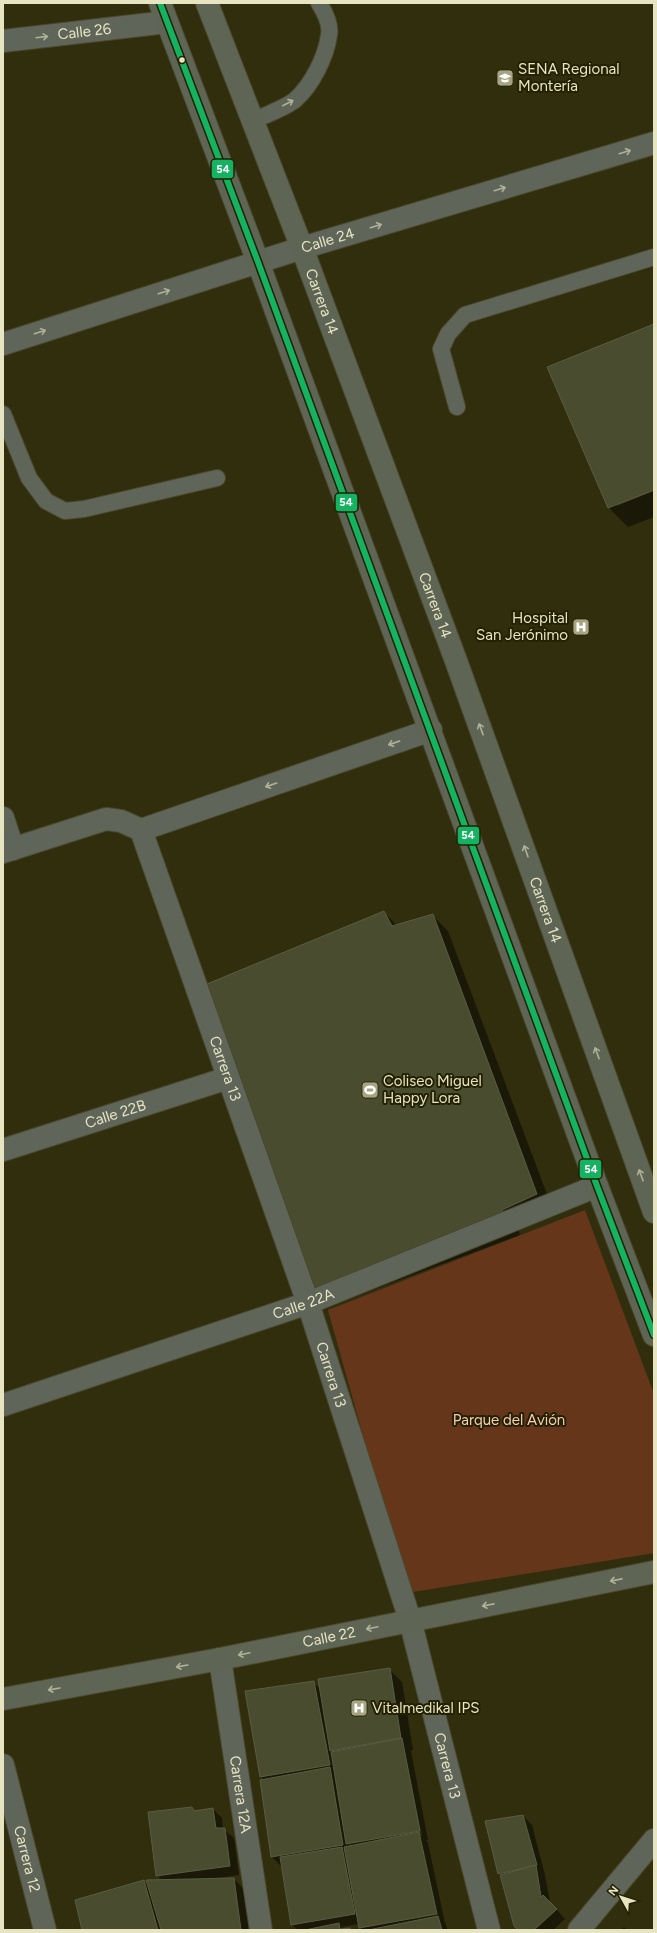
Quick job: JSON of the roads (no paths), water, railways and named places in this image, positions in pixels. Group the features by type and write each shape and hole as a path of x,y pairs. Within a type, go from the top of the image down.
{"main road":[{"name":"Carrera 14","path":"207,3 302,248 516,823 654,1212"},
{"path":"163,13 258,262 431,730 597,1186 654,1335"},
{"name":"Calle 22","path":"3,1699 220,1659 654,1572"}],"street":[{"name":"Calle 26","path":"3,41 163,13"},
{"name":"Calle 24","path":"3,344 302,248 654,143"},
{"path":"3,818 8,850 106,819 121,821 141,830 431,730"},
{"name":"Carrera 13","path":"141,830 308,1303 410,1620 489,1930"},
{"name":"Calle 22B","path":"3,1150 228,1078"},
{"name":"Calle 22A","path":"3,1405 308,1303 597,1186"},
{"name":"Carrera 12A","path":"220,1659 261,1930"},
{"name":"Carrera 12","path":"3,1765 45,1930"},
{"path":"579,1930 654,1840"}],"lane":[{"path":"253,121 294,100 311,81 322,59 330,34 324,10 319,3"},
{"path":"457,407 441,349 448,334 465,315 654,257"},
{"path":"3,414 29,478 46,501 65,511 84,509 217,478"}],"place":[{"name":"SENA Regional Montería","path":"505,78"},
{"name":"Hospital San Jerónimo","path":"581,627"},
{"name":"Coliseo Miguel Happy Lora","path":"370,1090"},
{"name":"Vitalmedikal IPS","path":"359,1708"}],"park label":[{"name":"Parque del Avión","path":"509,1420"}]}
